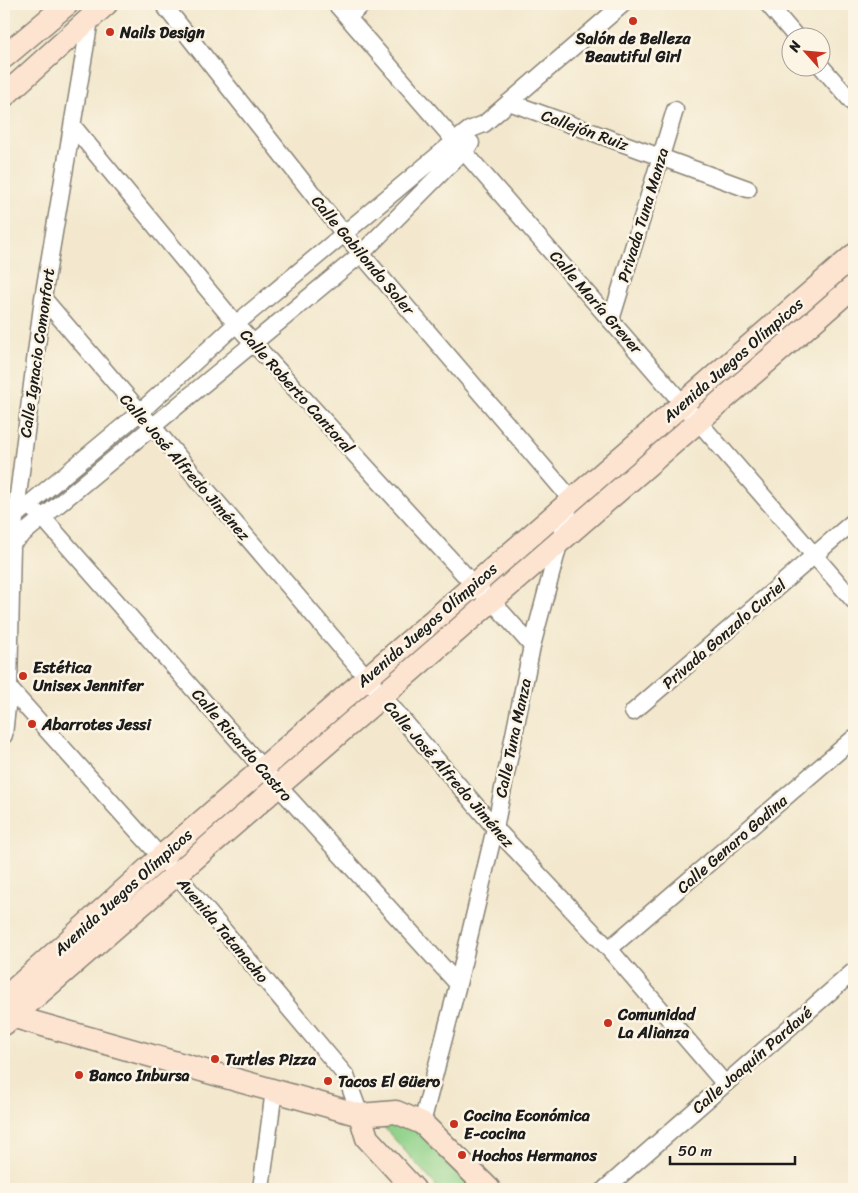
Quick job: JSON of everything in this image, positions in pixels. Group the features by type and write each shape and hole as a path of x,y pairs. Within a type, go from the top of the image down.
{"street":[{"path":"4,57 67,4"},
{"name":"Calle Gabilondo Soler","path":"163,4 345,235 571,499"},
{"name":"Calle María Grever","path":"336,4 699,420 854,601"},
{"path":"348,17 363,4"},
{"path":"22,510 139,414 236,324 345,235 460,146 623,4"},
{"path":"768,4 788,28"},
{"path":"4,96 97,8"},
{"name":"Calle Ignacio Comonfort","path":"4,735 9,688 12,543 22,510 43,298 73,126 97,8"},
{"path":"830,76 854,104"},
{"name":"Callejón Ruiz","path":"509,102 748,189"},
{"name":"Privada Tuna Manza","path":"611,320 674,110"},
{"name":"Calle Roberto Cantoral","path":"73,126 236,324 532,646"},
{"path":"12,543 44,519 361,254 460,146"},
{"name":"Avenida Juegos Olímpicos","path":"6,1013 160,857 854,255"},
{"name":"Avenida Juegos Olímpicos","path":"6,1013 177,874 854,286"},
{"name":"Calle José Alfredo Jiménez","path":"43,298 139,414 495,828 609,949 726,1084"},
{"name":"Calle Tuna Manza","path":"422,1123 458,984 495,828 532,646 571,499"},
{"name":"Calle Ricardo Castro","path":"22,510 44,519 278,786 458,984"},
{"name":"Privada Gonzalo Curiel","path":"633,712 854,521"},
{"name":"Avenida Tatanacho","path":"9,688 177,874 346,1076 367,1138 414,1189"},
{"name":"Calle Genaro Godina","path":"609,949 854,738"},
{"name":"Calle Joaquín Pardavé","path":"605,1189 854,971"},
{"path":"6,1013 360,1116 396,1112 422,1123 489,1189"},
{"path":"260,1189 274,1090"}],"green space":[{"path":"389,1121 413,1125 479,1189 439,1189 381,1124"}],"place":[{"name":"Salón de Belleza Beautiful Girl","path":"633,21"},
{"name":"Nails Design","path":"110,32"},
{"name":"Estética Unisex Jennifer","path":"23,676"},
{"name":"Abarrotes Jessi","path":"32,724"},
{"name":"Comunidad La Alianza","path":"608,1023"},
{"name":"Turtles Pizza","path":"215,1059"},
{"name":"Banco Inbursa","path":"79,1075"},
{"name":"Tacos El Güero","path":"328,1081"},
{"name":"Cocina Económica E-cocina","path":"454,1124"},
{"name":"Hochos Hermanos","path":"462,1155"}]}
